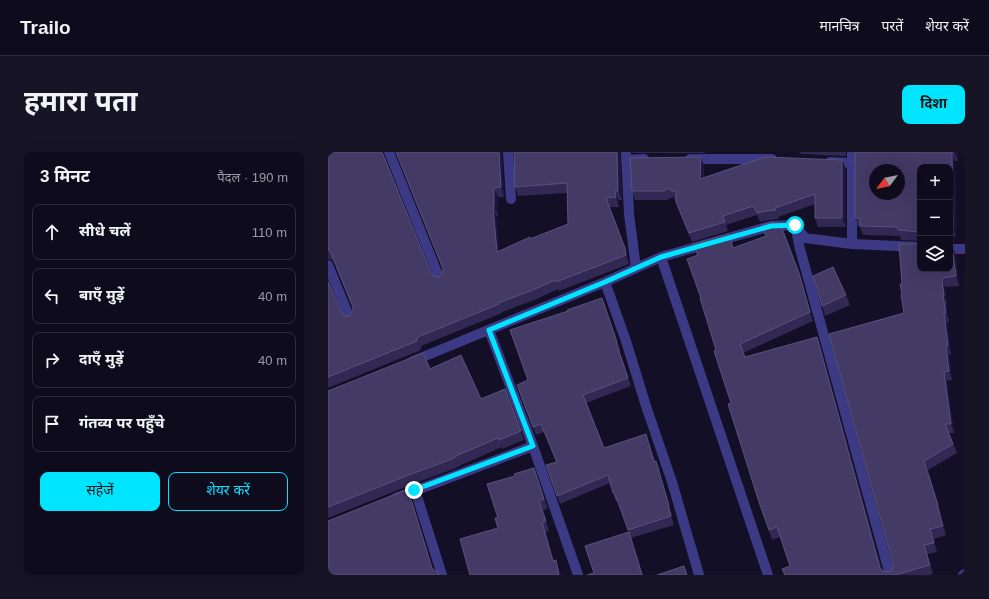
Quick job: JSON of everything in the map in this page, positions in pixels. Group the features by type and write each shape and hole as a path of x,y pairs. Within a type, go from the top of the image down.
{"street":[{"path":"389,152 440,280"},
{"path":"508,152 511,199"},
{"path":"852,152 852,244"},
{"path":"636,268 629,214 626,156 658,159"},
{"path":"681,159 784,159"},
{"path":"821,162 852,163"},
{"path":"795,225 805,238 852,244 917,247"},
{"path":"401,365 605,282 661,257 771,226 795,225"},
{"path":"795,225 800,249 890,575"},
{"path":"953,249 965,249"},
{"path":"661,257 768,575"},
{"path":"328,265 350,319"},
{"path":"605,282 672,482 699,575"},
{"path":"489,330 533,446 578,575"},
{"path":"386,502 414,490 533,446"},
{"path":"414,490 442,575"}],"building":[{"path":"328,152 382,152 431,273 433,276 439,277 442,274 443,269 396,152 499,152 501,187 494,188 493,207 497,252 530,237 530,239 568,224 567,183 515,187 514,152 617,152 618,191 615,191 616,197 606,198 625,248 626,255 556,282 555,280 498,303 499,304 418,337 416,339 417,341 328,377 328,281 343,315 349,316 353,311 353,307 331,253 328,250"},
{"path":"855,152 952,152 952,164 917,164 917,232 898,230 897,227 860,226 860,218 855,218"},
{"path":"701,157 700,179 765,157 842,160 842,218 815,218 815,194 775,208 776,210 757,213 753,206 723,216 725,222 689,233 676,202 676,191 671,191 670,188 664,191 632,191 630,158"},
{"path":"780,223 799,273 810,312 740,344 745,357 817,337 880,568 885,572 891,571 893,564 829,334 904,313 900,284 902,284 899,244 917,244 917,272 953,272 953,254 956,276 942,278 946,313 944,313 948,345 946,346 949,371 944,372 951,424 945,424 953,444 924,461 943,526 930,529 934,543 924,545 930,565 895,575 785,575 782,569 790,566 777,527 769,530 759,502 728,404 731,403 714,351 716,350 701,298 687,259 698,255 693,244 729,234 733,248 766,236 761,225"},
{"path":"833,267 846,295 822,306 813,276"},
{"path":"602,298 628,378 583,395 604,448 646,434 654,462 656,461 671,516 628,530 618,502 613,493 608,475 557,496 546,465 557,462 541,424 533,427 517,385 528,380 510,330"},
{"path":"423,353 430,369 461,355 481,399 505,389 521,431 499,440 498,438 452,459 328,507 328,391"},
{"path":"534,468 544,499 539,501 546,521 542,522 553,561 556,560 559,575 470,575 460,539 498,528 495,518 498,518 487,484 515,476 514,474"},
{"path":"408,489 432,568 438,572 439,575 328,575 328,521"},
{"path":"629,532 642,575 587,575 594,573 585,546"},
{"path":"684,566 687,575 657,575"}],"route":[{"path":"414,490 533,446 489,330 661,257 771,226 795,225"}]}
